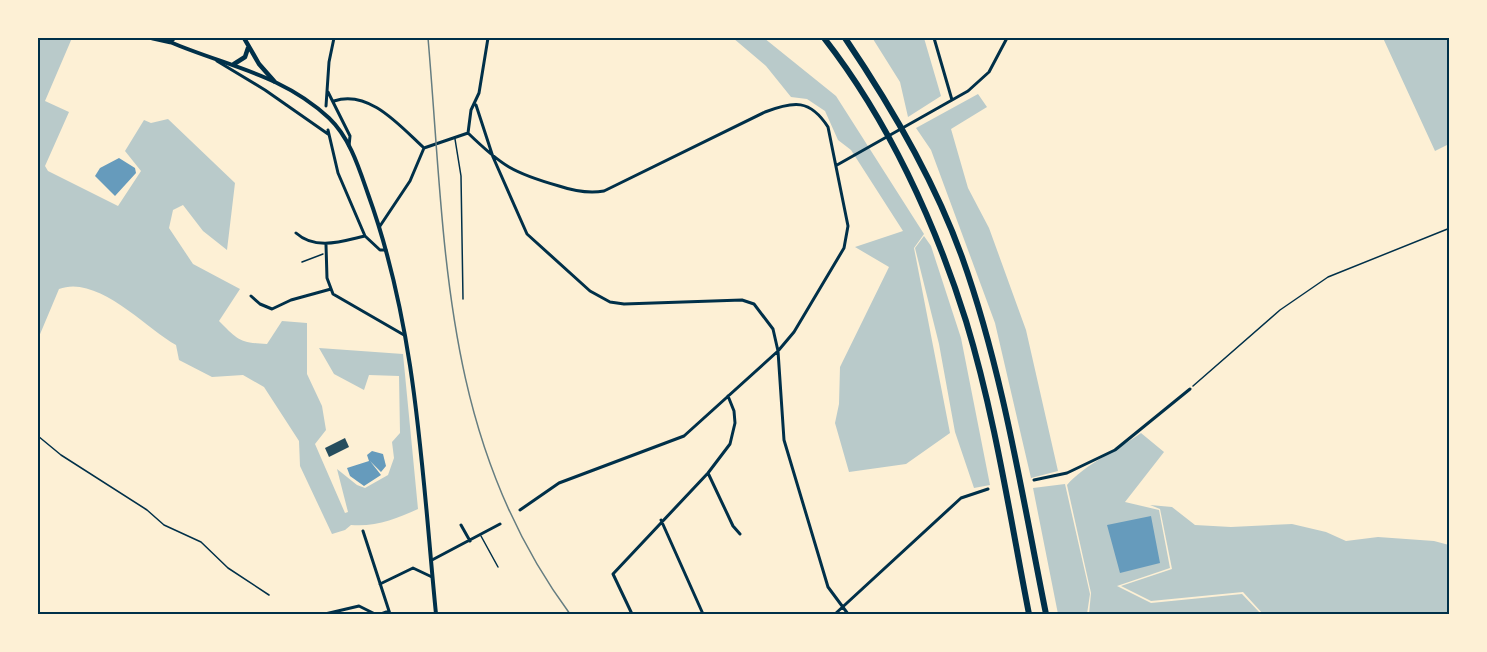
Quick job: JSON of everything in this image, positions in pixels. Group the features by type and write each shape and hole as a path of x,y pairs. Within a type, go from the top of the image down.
{"highway":[{"path":"824,38 863,95 894,150 921,203 945,261 966,322 982,383 1029,615"},
{"path":"845,38 878,86 908,141 937,196 962,256 998,379 1046,615"}],"main road":[{"path":"152,38 172,40"},
{"path":"244,38 258,64 274,81"},
{"path":"234,64 245,57 248,48"}],"street":[{"path":"326,106 328,62 334,38"},
{"path":"488,38 476,105 493,157 527,234 590,291 610,302 624,304 742,300 754,304 773,329 778,351 784,440 828,587 848,615"},
{"path":"934,38 952,100"},
{"path":"837,165 968,91 989,72 1007,38"},
{"path":"172,40 274,81 324,114 339,129 350,146 380,226 406,336 432,560 436,615"},
{"path":"208,54 328,132 338,173 365,236 381,250 386,250"},
{"path":"327,91 350,136 350,146"},
{"path":"334,101 354,97 374,107 424,148"},
{"path":"468,134 493,157 521,176 578,192 594,193 604,191 765,112 786,104 802,104 819,113 828,127 848,225 844,248 799,324 778,351 684,436 559,483 520,510"},
{"path":"468,134 471,110 476,105"},
{"path":"380,226 410,181 424,148 468,134"},
{"path":"296,233 302,238 326,244 365,236"},
{"path":"326,244 324,254 333,294 406,336"},
{"path":"251,296 260,304 272,309 291,300 331,289"},
{"path":"1034,480 1066,472 1115,450 1190,389"},
{"path":"632,615 613,574 661,520 708,473 730,444 735,423 734,411 728,396"},
{"path":"708,473 733,526 740,534"},
{"path":"835,615 841,606 961,498 988,489"},
{"path":"661,520 703,615"},
{"path":"461,525 470,541"},
{"path":"432,560 500,525"},
{"path":"363,531 389,613 382,614"},
{"path":"380,584 413,568 432,577"},
{"path":"325,615 359,606 375,615"}],"lane":[{"path":"454,138 461,176 462,299"},
{"path":"480,535 498,567"}],"path":[{"path":"1190,389 1287,305 1328,277 1449,228"},
{"path":"302,262 324,254"},
{"path":"38,436 61,455 147,510 164,525 201,542 228,568 269,594"}],"shaded area":[{"path":"38,38 72,38 45,101 69,112 45,166 48,171 118,206 141,171 125,151 144,120 151,123 168,119 235,183 227,250 203,231 183,205 173,210 169,228 193,264 240,289 219,321 239,339 250,343 267,344 282,321 307,323 307,374 322,406 326,430 315,444 345,513 348,512 337,469 357,485 365,488 388,475 394,458 392,442 400,433 399,376 369,375 364,390 334,374 319,348 403,354 418,509 386,522 351,525 345,530 332,534 300,466 299,441 264,387 243,375 212,377 179,360 176,345 105,296 74,286 59,289 38,339"},
{"path":"733,38 764,38 836,96 924,234 914,248 950,433 906,464 849,472 835,423 839,404 840,367 889,267 855,247 903,231 851,150 838,140 825,111 807,99 791,97 766,66"},
{"path":"924,38 941,96 908,117 900,82 873,39"},
{"path":"1383,38 1449,38 1449,144 1435,151"},
{"path":"978,94 987,107 951,129 968,188 989,228 1026,330 1058,471 1031,478 995,323 931,150 916,128"},
{"path":"924,236 931,246 961,338 990,485 974,488 955,432 939,344 915,248"},
{"path":"1141,433 1164,452 1125,502 1159,510 1170,568 1117,586 1151,603 1242,594 1261,614 1089,614 1091,593 1067,485 1092,464"},
{"path":"1065,484 1090,594 1087,614 1058,614 1033,488"},
{"path":"1150,505 1172,507 1195,525 1231,527 1292,524 1326,532 1346,541 1378,537 1434,541 1449,545 1449,613 1263,614 1243,592 1151,601 1121,586 1172,569 1160,509"}],"water":[{"path":"119,158 135,168 136,173 115,196 95,176 100,168"},
{"path":"372,451 383,454 386,466 381,472 370,461 381,475 364,486 350,476 347,468 369,461 367,455"},
{"path":"1151,516 1160,563 1120,573 1107,525"}],"building":[{"path":"345,438 349,447 329,457 325,448"}],"railway":[{"path":"428,38 447,265 457,338 473,410 496,480 528,548 570,614"}]}
